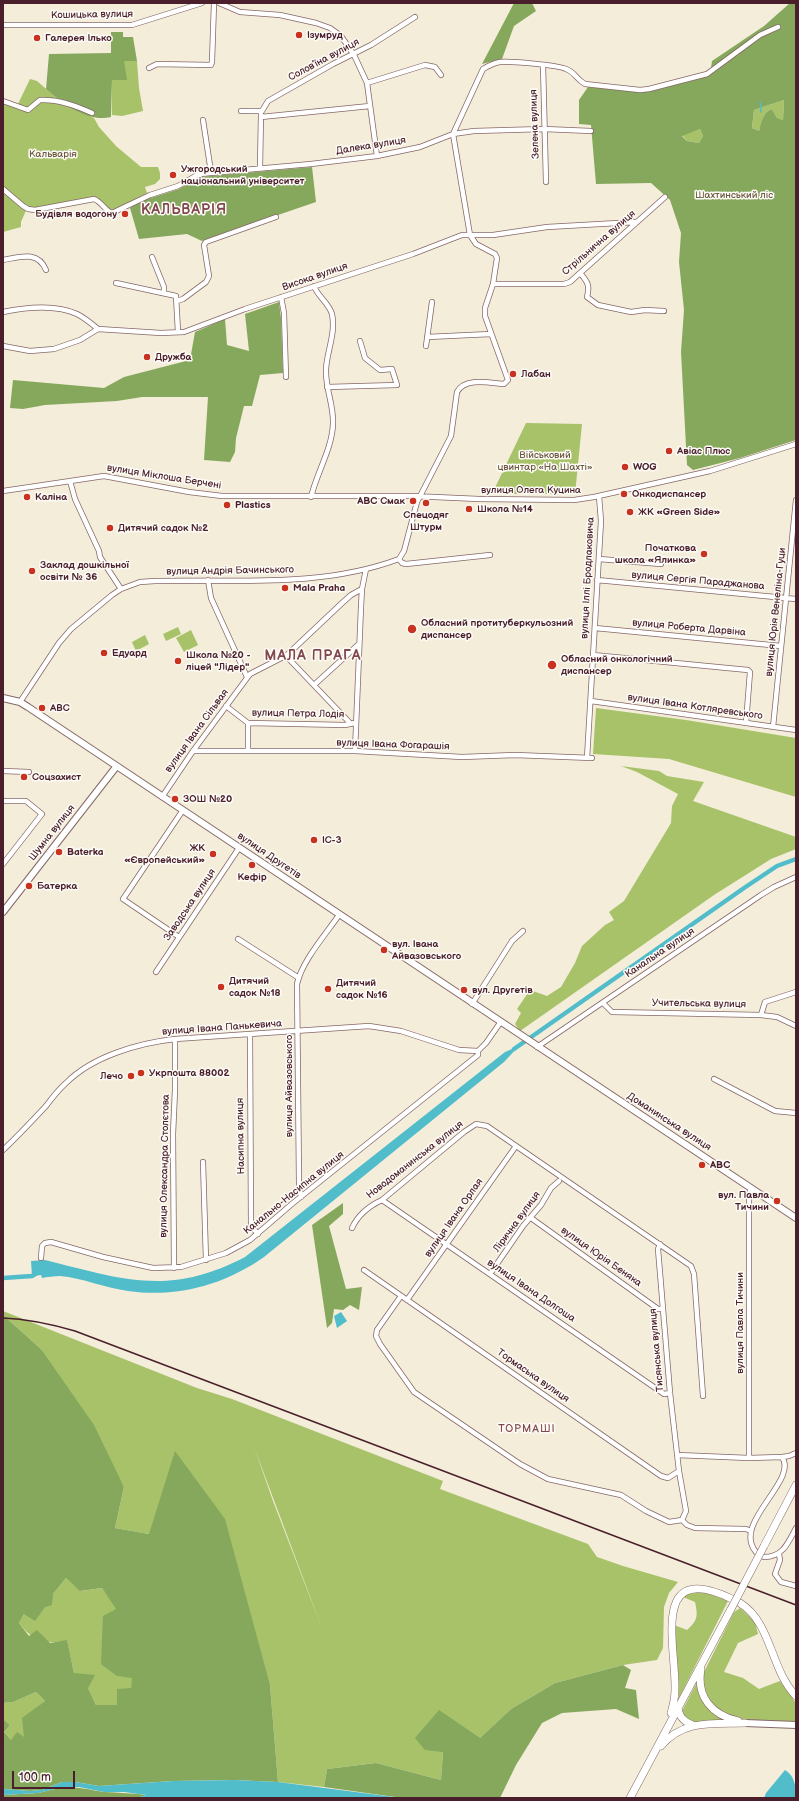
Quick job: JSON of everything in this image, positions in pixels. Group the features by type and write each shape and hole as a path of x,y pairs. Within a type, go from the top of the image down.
{"highway":[{"path":"630,1798 796,1486"},
{"path":"668,1725 675,1689 671,1634 675,1604 684,1593 696,1588 708,1589 732,1599"},
{"path":"740,1603 747,1607 758,1621 783,1679 796,1696"},
{"path":"703,1663 700,1682 704,1697 709,1705 717,1714 724,1718 746,1723"},
{"path":"678,1708 678,1713 683,1720 692,1726"},
{"path":"652,1757 669,1737 692,1726 746,1723"}],"main road":[{"name":"вулиця Другетів","path":"3,698 20,702 521,1036"},
{"name":"Шумна вулиця","path":"3,912 116,767"},
{"name":"Доманинська вулиця","path":"521,1036 796,1218"},
{"path":"746,1723 796,1725"}],"street":[{"name":"Кошицька вулиця","path":"3,25 132,25 202,3"},
{"path":"149,68 157,64 211,65 214,3"},
{"path":"219,3 240,12 280,15 330,28 341,36 354,55 367,83 377,156"},
{"name":"Соловʼїна вулиця","path":"262,111 268,101 333,64 354,55 387,36 415,17"},
{"path":"399,559 404,551 419,496 451,436 457,392 460,387 467,382 504,384 507,383 508,380 485,316 485,308 493,284 497,258 495,254 476,244 470,235 453,134 483,69 500,62 542,65 564,68 572,71 578,80 585,84 640,90 649,89 707,74 760,35 778,27"},
{"path":"367,83 425,65 435,67 441,75"},
{"name":"Зелена вулиця","path":"542,65 546,182"},
{"path":"3,101 28,110 40,100 52,101 92,112"},
{"path":"261,117 370,106"},
{"path":"241,111 262,111 260,168"},
{"path":"203,120 211,172"},
{"name":"Далека вулиця","path":"3,189 28,209 36,210 94,199 98,200 106,210 112,213 133,202 178,186 199,174 377,156 420,148 453,134 474,131 544,129 591,131"},
{"name":"Стрільнична вулиця","path":"493,284 564,284 570,282 665,197"},
{"path":"177,301 183,300 206,282 208,276 204,245 206,242 276,217"},
{"name":"Висока вулиця","path":"98,328 161,333 184,332 281,297 413,254 462,235 493,235 547,227 636,222"},
{"path":"3,260 33,256 43,262 46,270"},
{"path":"152,257 164,287 164,293"},
{"path":"580,273 590,288 587,297 598,305 631,312 645,310 664,311"},
{"path":"116,283 176,296 178,332"},
{"path":"311,497 332,434 333,412 327,387 326,371 333,332 332,316 329,307 314,286"},
{"path":"281,297 284,313 286,376"},
{"path":"426,346 432,302"},
{"path":"3,312 35,308 60,309 79,315 98,328 80,340 54,349 30,351 3,346"},
{"path":"427,336 491,334"},
{"path":"327,387 397,385 392,369 380,370 365,358 360,341"},
{"name":"вулиця Олега Куцина","path":"419,496 479,499 586,499 719,469 796,444"},
{"name":"вулиця Міклоша Берчені","path":"3,491 25,489 104,476 189,492 222,496 419,496"},
{"path":"70,481 75,499 99,551 100,557 121,589"},
{"name":"вулиця Іллі Бродлаковича","path":"590,758 590,701 601,509 599,496"},
{"name":"вулиця Юрія Венеліна-Гуци","path":"773,727 796,500"},
{"name":"вулиця Андрія Бачинського","path":"20,702 66,635 102,603 121,589 145,581 308,579 338,576 399,559 402,563 406,564 490,555"},
{"path":"599,558 661,564"},
{"path":"355,751 353,723 362,589 366,569"},
{"path":"208,580 211,598 247,677"},
{"name":"вулиця Сергія Параджанова","path":"597,580 796,599"},
{"name":"вулиця Івана Сільвая","path":"162,797 193,751 247,677 257,669 287,655 351,595 362,589"},
{"name":"вулиця Роберта Дарвіна","path":"595,628 781,646"},
{"path":"314,685 359,644"},
{"path":"287,655 314,685 353,723"},
{"path":"593,655 748,670 750,672 750,678 746,723"},
{"name":"вулиця Івана Котляревського","path":"590,701 796,730"},
{"name":"вулиця Петра Лодія","path":"226,706 248,723 345,725 353,723"},
{"path":"248,723 248,751"},
{"name":"вулиця Івана Фогарашія","path":"193,751 355,751 462,757 515,755 590,758"},
{"path":"3,771 29,772"},
{"path":"3,800 26,801 42,814 3,864"},
{"path":"179,937 123,899 183,810"},
{"name":"Заводська вулиця","path":"156,972 239,848"},
{"name":"Канальна вулиця","path":"534,1045 603,1003 767,891 796,877"},
{"name":"вулиця Айвазовського","path":"301,1197 299,1182 297,984 299,978 339,914"},
{"path":"472,1004 512,941 523,931"},
{"path":"238,939 299,978"},
{"path":"761,1014 765,1002 796,992"},
{"name":"Учительська вулиця","path":"603,1003 612,1012 761,1014 777,1017 796,1026"},
{"name":"Канально-Насипна вулиця","path":"41,1258 42,1246 45,1243 51,1242 128,1264 153,1268 174,1268 206,1260 243,1245 478,1055 478,1051 486,1043 500,1023"},
{"name":"вулиця Івана Панькевича","path":"3,1150 64,1084 76,1074 109,1056 148,1043 369,1026 382,1027 416,1035 459,1050 478,1051"},
{"name":"Насипна вулиця","path":"250,1034 251,1226 258,1234"},
{"name":"вулиця Олександра Столєтова","path":"174,1268 173,1134 176,1090 175,1040"},
{"path":"714,1079 774,1111 796,1113"},
{"name":"Новодоманинська вулиця","path":"352,1228 355,1221 367,1209 382,1200 464,1132 476,1124 487,1126 516,1146"},
{"path":"516,1146 688,1263 693,1270 703,1396"},
{"name":"вулиця Івана Орлая","path":"407,1300 516,1146"},
{"path":"202,1162 206,1260"},
{"name":"Лірична вулиця","path":"490,1274 523,1226 541,1205 551,1188 559,1181"},
{"name":"вулиця Павла Тичини","path":"749,1458 749,1194 751,1188"},
{"name":"вулиця Івана Долгоша","path":"382,1200 664,1394 670,1393"},
{"name":"вулиця Юрія Беняка","path":"531,1218 658,1309 662,1308"},
{"name":"Тисянська вулиця","path":"660,1244 658,1249 662,1308 677,1456"},
{"name":"Тормаська вулиця","path":"364,1270 661,1476 670,1477 679,1471"},
{"path":"401,1296 377,1330 376,1336 410,1387 419,1395 503,1453 543,1477 563,1483 617,1494 659,1518 674,1522 682,1520 686,1512 677,1456 749,1458 782,1457 796,1453"},
{"path":"756,1552 751,1543 751,1531 765,1503 777,1486 784,1471 785,1461 782,1457"},
{"path":"682,1520 687,1525 695,1528 746,1529 751,1531"},
{"path":"764,1557 779,1554 786,1547 796,1528"},
{"path":"779,1554 780,1560 775,1574 781,1582 796,1586"}],"green space":[{"path":"514,3 532,3 536,11 514,26 502,59 482,64"},
{"name":"Шахтинський ліс","path":"790,3 796,3 796,440 740,458 693,470 687,465 681,352 684,310 679,262 681,233 670,200 651,183 596,184 591,125 579,124 579,100 588,87 646,92 710,75 712,61 764,26","holes":["784,100 783,120 777,118 772,109 764,115 759,131 752,128 754,110","700,129 703,136 699,143 687,141 682,136"]},
{"path":"111,32 123,32 123,37 133,37 137,61 124,61 127,80 112,80 111,117 93,117 68,106 46,89 49,54 111,53"},
{"path":"124,61 137,61 139,88 143,111 122,116 112,115 112,80"},
{"name":"Кальварія","path":"30,79 37,81 59,100 94,118 99,127 116,146 141,167 158,167 160,179 155,184 145,187 147,193 114,211 110,211 88,198 35,209 27,208 21,222 21,227 3,232 3,103 18,104"},
{"path":"784,100 783,120 777,118 772,109 764,115 759,131 752,128 754,110"},
{"path":"700,129 703,136 699,143 687,141 682,135"},
{"path":"312,167 316,202 202,241 187,234 139,239 130,208 138,202 179,189 199,177"},
{"path":"279,302 283,373 260,375 252,406 244,406 236,438 235,452 230,462 204,460 208,397 142,397 117,401 45,405 23,409 10,408 13,380 104,388 124,377 190,360 195,332 225,319 227,345 249,351 245,314"},
{"name":"Військовий цвинтар «На Шахті»","path":"526,423 582,424 575,494 492,494"},
{"path":"178,627 181,634 166,641 163,634"},
{"path":"191,630 198,645 184,652 176,638"},
{"path":"145,635 149,644 136,651 132,642"},
{"path":"596,708 686,720 796,738 796,797 669,759 593,754"},
{"path":"621,766 659,771 667,776 704,782 693,801 796,837 796,849 771,859 714,895 520,1031 515,1024 521,1013 517,1009 530,990 547,996 561,987 575,963 582,946 605,925 614,920 609,912 624,901 671,823 672,806 678,794 637,772"},
{"path":"343,1203 343,1214 329,1226 346,1289 362,1287 359,1310 350,1305 343,1310 334,1309 332,1323 327,1328 312,1225"},
{"path":"3,1311 197,1388 232,1399 443,1481 440,1489 588,1544 597,1557 678,1582 669,1593 664,1607 663,1648 657,1660 623,1665 555,1683 511,1709 480,1738 443,1752 441,1780 376,1763 327,1769 324,1787 278,1782 270,1685 149,1534 115,1528 124,1487 41,1349 3,1315","holes":["254,1447 323,1631 273,1501"]},
{"path":"3,1315 41,1349 94,1425 124,1487 115,1528 149,1534 175,1451 225,1519 270,1685 278,1782 234,1780 173,1781 99,1786 75,1782 62,1782 42,1790 30,1791 3,1789 3,1719 10,1725 4,1732 11,1740 17,1732 24,1737 22,1718 45,1701 36,1692 13,1702 3,1703","holes":["66,1578 80,1591 102,1588 116,1609 103,1616 101,1664 117,1676 132,1678 131,1688 117,1689 117,1705 96,1705 88,1688 95,1675 74,1673 67,1640 50,1643 37,1630 29,1636 19,1623 24,1614 35,1621 45,1607 52,1605 53,1594"]},
{"path":"66,1578 81,1591 102,1588 117,1609 117,1676 133,1677 131,1688 117,1705 96,1705 88,1688 74,1673 67,1641 46,1642 40,1640 30,1634 19,1623 24,1614 53,1594"},
{"path":"701,1591 728,1601 679,1698 674,1625 687,1630 693,1623 697,1614 695,1602 683,1597 693,1592"},
{"path":"740,1608 755,1622 758,1634 738,1643 724,1672 743,1678 759,1689 780,1681 796,1703 796,1722 731,1718 714,1708 703,1688 704,1672 734,1612"},
{"path":"623,1665 631,1670 625,1688 636,1690 639,1719 616,1709 562,1713 542,1723 516,1765 500,1798 402,1798 324,1787 327,1769 376,1763 441,1780 443,1752 425,1750 415,1738 439,1710 480,1738 511,1709 555,1683"},
{"path":"697,1682 698,1686 725,1720 695,1723 685,1717 682,1711"},
{"path":"36,1692 45,1701 34,1710 25,1737 11,1740 4,1732 10,1725 3,1719 3,1703 13,1702"},
{"path":"64,1787 146,1795 138,1798 3,1798 3,1795 38,1793"}],"water":[{"path":"519,1046 504,1062 264,1257 233,1275 199,1287 164,1293 146,1293 120,1290 68,1277 58,1276 42,1278 41,1275 32,1276 31,1261 45,1260 122,1278 145,1281 169,1281 193,1277 218,1269 245,1257 505,1052"},
{"path":"341,1312 347,1321 337,1328 334,1316"},
{"path":"785,1770 793,1779 796,1798 764,1798 766,1793"},
{"path":"234,1780 278,1782 402,1798 138,1798 146,1795 124,1792 104,1792 79,1787 64,1787 38,1793 3,1795 3,1789 30,1791 42,1790 62,1782 75,1782 99,1786 173,1781"}],"waterway":[{"path":"760,102 761,112"},
{"path":"514,1049 744,888 777,866 796,859"},
{"path":"3,1278 32,1276 37,1273"}],"railway":[{"path":"3,1318 39,1322 75,1331 796,1605"}],"place":[{"name":"Ізумруд","path":"299,35"},
{"name":"Галерея Ілько","path":"37,38"},
{"name":"Ужгородський національний університет","path":"173,175"},
{"name":"Будівля водогону","path":"125,214"},
{"name":"Дружба","path":"147,357"},
{"name":"Лабан","path":"513,374"},
{"name":"Авіас Плюс","path":"669,451"},
{"name":"WOG","path":"625,467"},
{"name":"Онкодиспансер","path":"624,494"},
{"name":"Калiна","path":"27,497"},
{"name":"ABC Смак","path":"413,501"},
{"name":"Спецодяг Штурм","path":"426,503"},
{"name":"Plastics","path":"227,505"},
{"name":"Школа №14","path":"469,509"},
{"name":"ЖК «Green Side»","path":"630,512"},
{"name":"Дитячий садок №2","path":"110,528"},
{"name":"Початкова школа «Ялинка»","path":"704,554"},
{"name":"Заклад дошкільної освіти № 36","path":"32,571"},
{"name":"Mala Praha","path":"285,588"},
{"name":"Обласний протитуберкульозний диспансер","path":"412,629"},
{"name":"Едуард","path":"104,653"},
{"name":"Школа №20 - ліцей \"Лідер\"","path":"178,661"},
{"name":"Обласний онкологічний диспансер","path":"552,665"},
{"name":"АВС","path":"42,708"},
{"name":"Соцзахист","path":"24,777"},
{"name":"ЗОШ №20","path":"175,799"},
{"name":"ІС-3","path":"314,840"},
{"name":"Baterka","path":"59,852"},
{"name":"ЖК «Європейський»","path":"213,854"},
{"name":"Кефір","path":"252,865"},
{"name":"Батерка","path":"29,886"},
{"name":"вул. Івана Айвазовського","path":"384,950"},
{"name":"Дитячий садок №18","path":"221,987"},
{"name":"Дитячий садок №16","path":"328,989"},
{"name":"вул. Другетів","path":"464,990"},
{"name":"Укрпошта 88002","path":"141,1073"},
{"name":"Лечо","path":"131,1076"},
{"name":"ABC","path":"702,1165"},
{"name":"вул. Павла Тичини","path":"777,1201"}],"district":[{"name":"КАЛЬВАРІЯ","path":"184,210"},
{"name":"МАЛА ПРАГА","path":"313,656"},
{"name":"ТОРМАШІ","path":"527,1429"}]}
